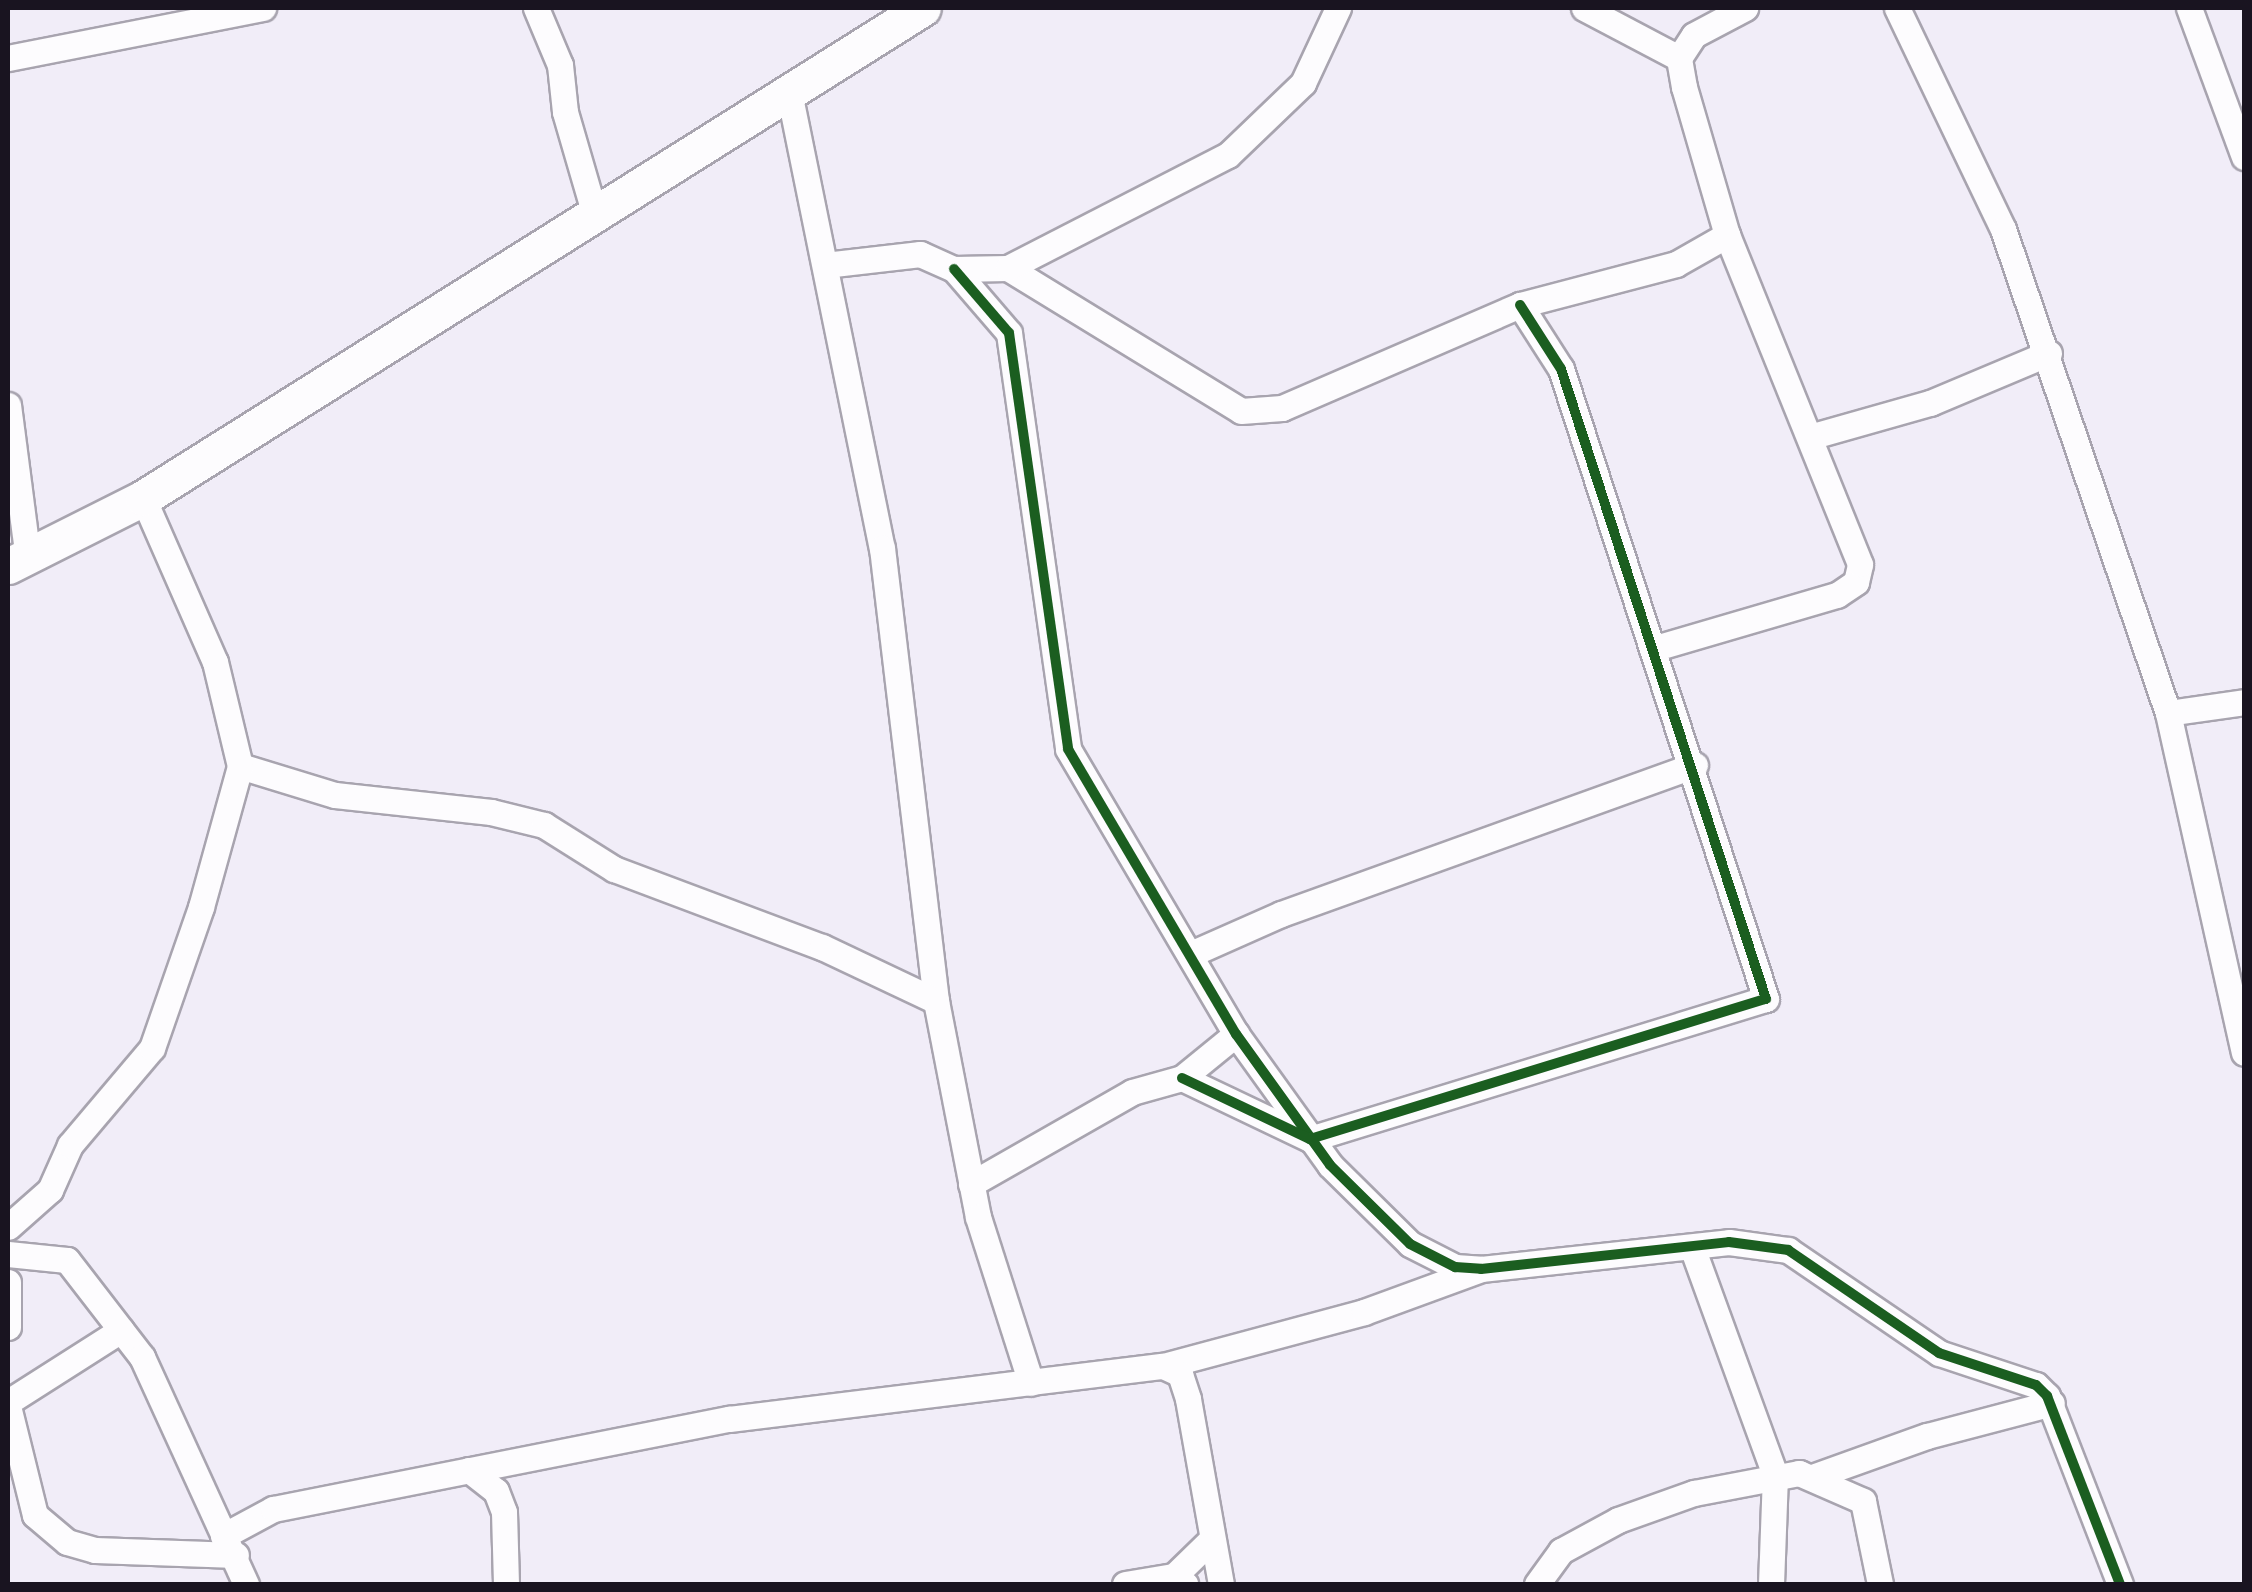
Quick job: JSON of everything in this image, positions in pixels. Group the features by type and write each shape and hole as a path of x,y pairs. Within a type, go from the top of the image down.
{"main road":[{"path":"18,562 143,498 923,8"}],"street":[{"path":"8,58 171,16 263,8"},
{"path":"536,8 560,66 565,112 594,212"},
{"path":"825,265 920,254 954,269 1008,268 1228,156 1303,83 1338,8"},
{"path":"1584,8 1678,58 1727,235 1856,544 1856,582 1837,595 1652,649"},
{"path":"1678,58 1694,36 1745,8"},
{"path":"1898,8 2004,229 2049,353 2168,713 2244,1053"},
{"path":"2189,8 2244,157"},
{"path":"789,92 882,548 936,1001 970,1184 1000,1303 1031,1384"},
{"path":"1008,268 1241,411 1282,408 1520,305 1676,264 1727,235"},
{"path":"954,269 1009,332 1068,749 1193,953 1236,1034 1310,1139 1410,1244 1455,1267 1481,1269 1729,1242 1788,1250 1939,1353 2036,1386 2052,1403 2120,1584"},
{"path":"1182,1078 1310,1139 1766,999 1695,766 1652,649 1561,369 1520,305"},
{"path":"1812,436 1930,403 2049,353"},
{"path":"8,404 18,562"},
{"path":"8,1227 50,1190 70,1144 152,1048 201,908 240,766 215,662 143,498"},
{"path":"2168,713 2244,702"},
{"path":"240,766 335,795 491,812 544,825 614,869 822,947 936,1001"},
{"path":"1193,953 1281,914 1695,766"},
{"path":"970,1184 1132,1092 1182,1078 1236,1034"},
{"path":"1692,1247 1775,1475 1771,1584"},
{"path":"8,1254 67,1260 142,1357 246,1584"},
{"path":"121,1330 8,1404 35,1514 67,1542 95,1550 230,1546 273,1508 729,1419 1164,1366 1364,1312 1481,1269"},
{"path":"8,1282 8,1328"},
{"path":"1164,1366 1180,1374 1188,1399 1221,1584"},
{"path":"1537,1584 1561,1551 1590,1532 1694,1493 1775,1475 1814,1476 1927,1436 2052,1403"},
{"path":"469,1470 496,1491 504,1512 506,1584"},
{"path":"1814,1476 1863,1501 1880,1584"},
{"path":"1125,1584 1179,1580 1211,1540"}],"cycle path":[{"path":"954,269 1009,333 1068,749 1236,1034 1330,1165 1410,1244 1455,1267 1481,1269 1729,1242 1788,1250 1939,1353 2036,1385 2047,1396 2120,1584"},
{"path":"1182,1078 1310,1139 1766,999 1561,369 1520,305"}]}
